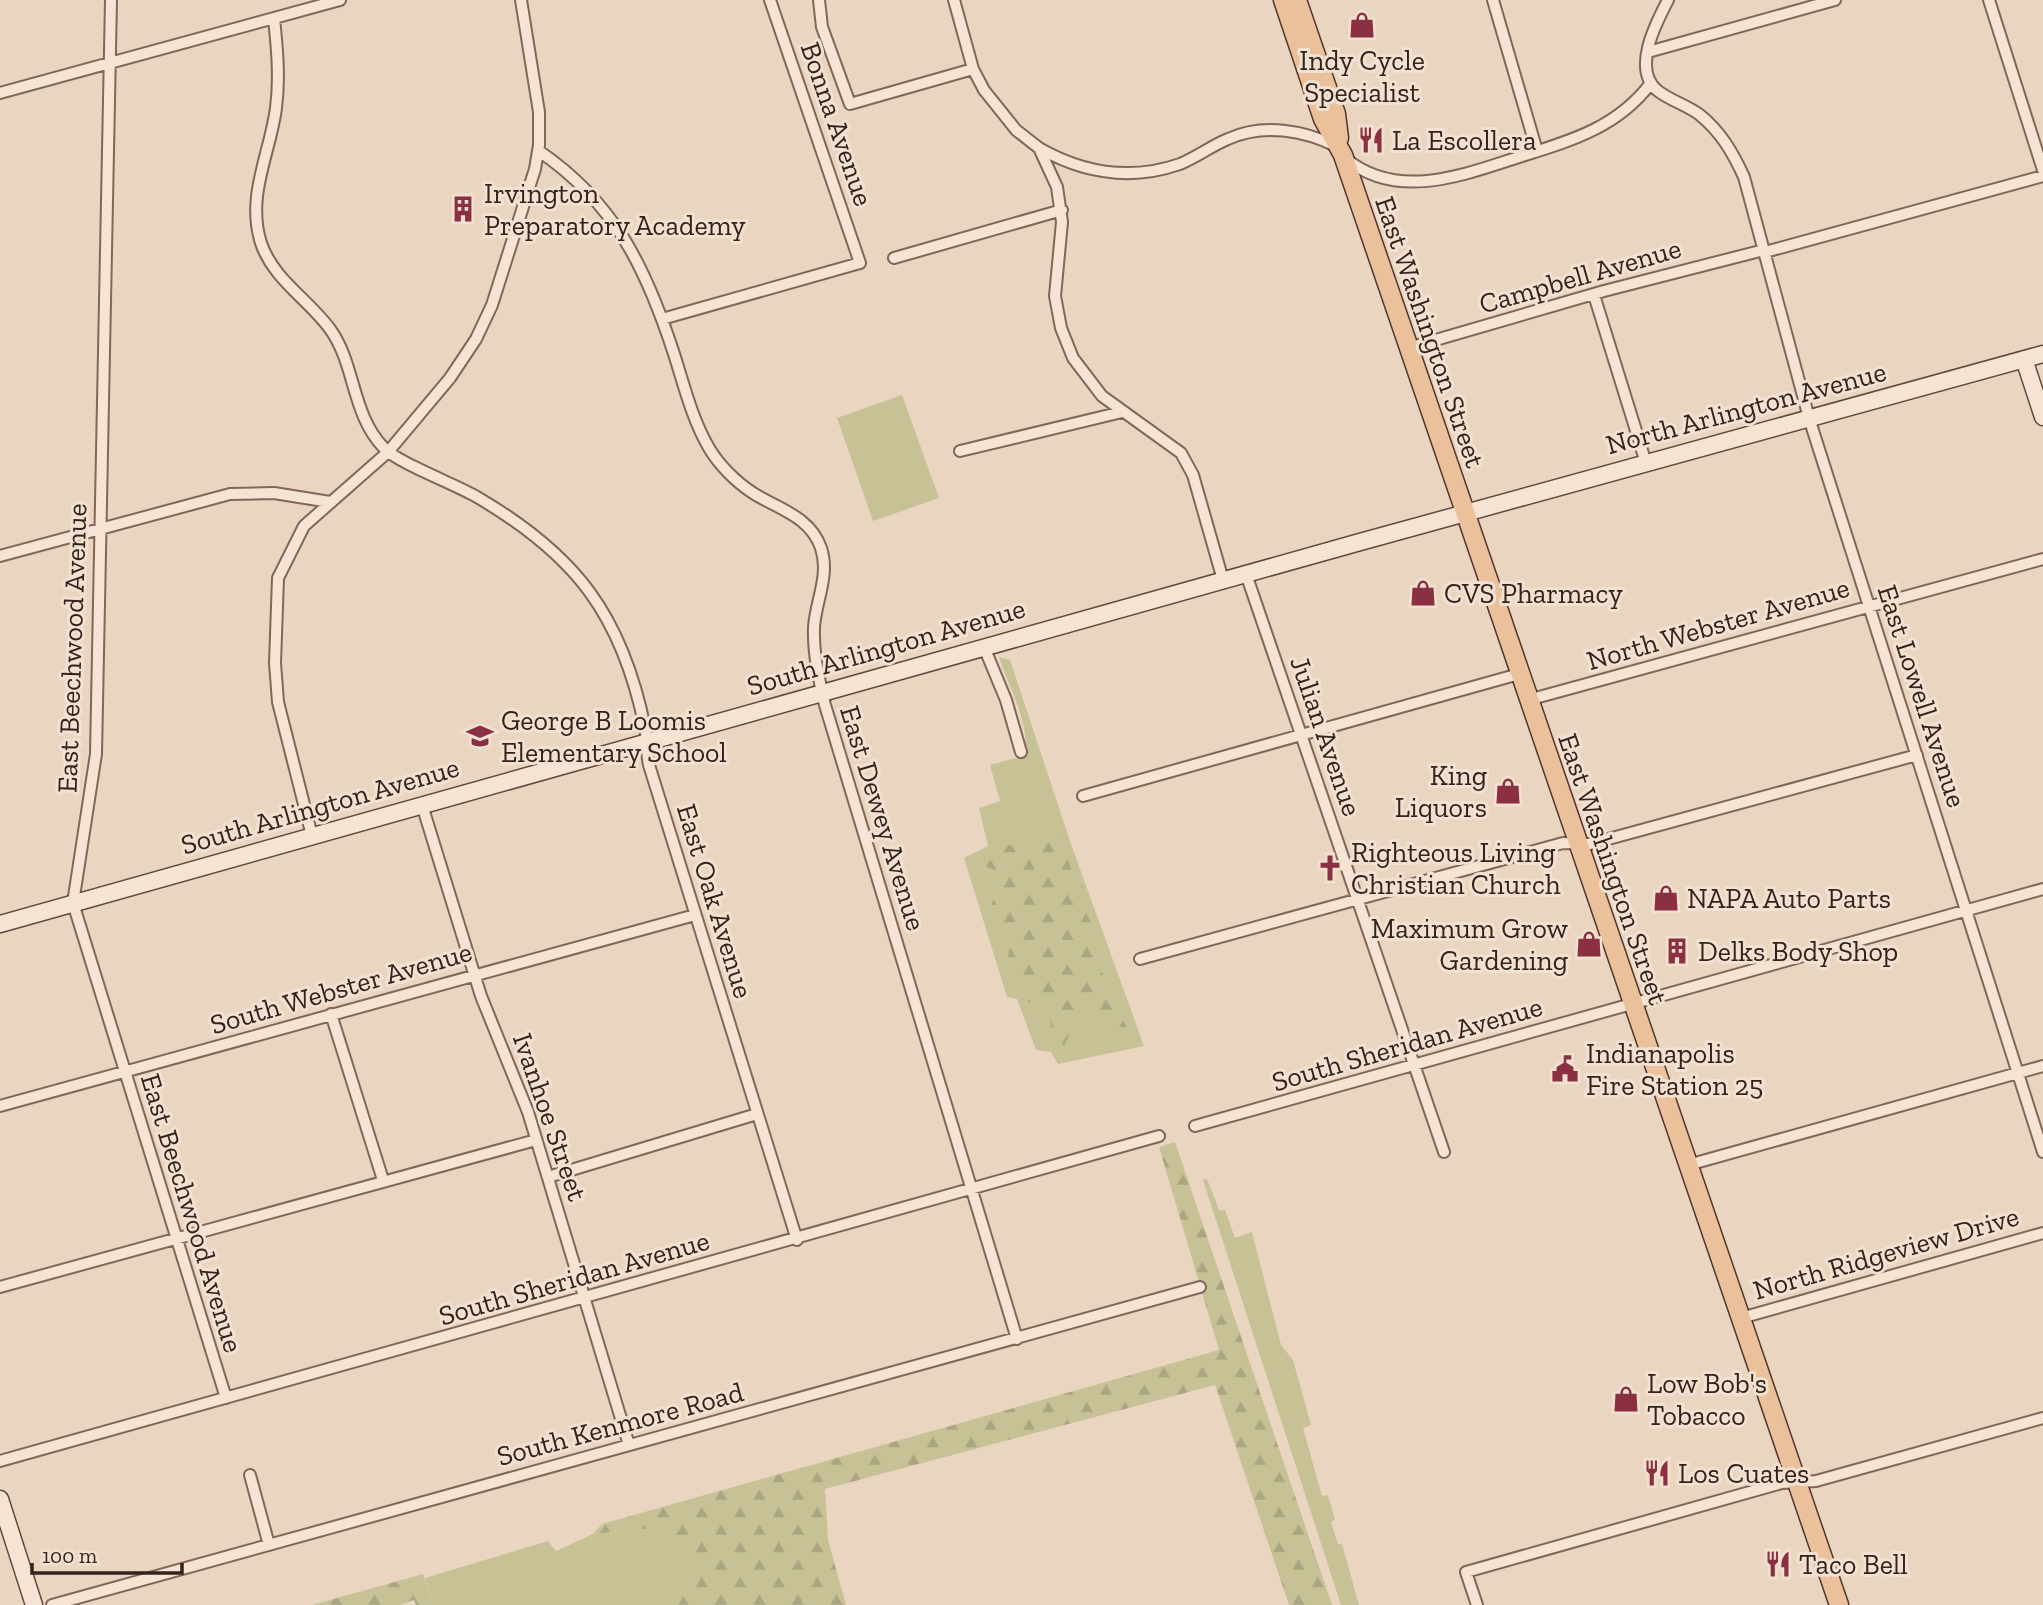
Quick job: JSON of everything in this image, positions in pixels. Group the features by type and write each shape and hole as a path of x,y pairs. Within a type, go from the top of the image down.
{"main road":[{"name":"East Washington Street","path":"1283,0 1323,119 1341,152 1839,1605"},
{"name":"East Washington Street","path":"1297,0 1336,114 1341,152"},
{"name":"North Arlington Avenue","path":"1464,513 2043,354"},
{"path":"2024,359 2043,417"},
{"name":"South Arlington Avenue","path":"0,924 1464,513"},
{"path":"0,1499 34,1605"}],"street":[{"name":"East Beechwood Avenue","path":"111,0 96,754 73,903 226,1398"},
{"path":"0,93 340,0"},
{"path":"312,836 277,697 276,586 281,566 301,530 388,452 450,378 476,339 500,283 539,151 539,117 521,0"},
{"name":"Bonna Avenue","path":"662,319 860,263 770,0"},
{"path":"819,0 822,27 850,104 973,69"},
{"path":"954,0 973,69 997,110 1039,148 1078,167 1120,173 1176,165 1227,139 1259,130 1291,132 1341,152 1354,165 1377,175 1428,182 1457,177 1580,137 1626,110 1651,83 1647,68 1648,52 1653,33 1668,0"},
{"path":"1493,0 1537,151"},
{"path":"1648,52 1835,0"},
{"path":"1989,0 2043,170"},
{"name":"East Oak Avenue","path":"274,18 278,85 271,132 256,198 259,235 275,269 338,342 364,420 388,452 440,477 495,509 536,539 590,590 608,617 620,643 645,729 649,765 797,1240"},
{"name":"East Lowell Avenue","path":"1651,83 1659,92 1702,117 1727,144 1744,177 1809,418 2043,1152"},
{"path":"1039,148 1056,187 1062,210 1055,278 1061,328 1083,374 1102,396 1169,442 1186,461 1223,580"},
{"name":"East Dewey Avenue","path":"539,151 589,192 621,232 642,268 662,319 695,421 711,450 746,488 799,518 819,544 824,572 814,640 822,693 1017,1339"},
{"name":"Campbell Avenue","path":"1408,348 1594,295 2043,176"},
{"path":"894,258 1062,210"},
{"path":"1594,295 1646,463"},
{"path":"960,451 1122,412"},
{"path":"0,556 230,494 274,492 330,502"},
{"name":"North Webster Avenue","path":"1528,700 2043,559"},
{"name":"Julian Avenue","path":"1246,574 1444,1152"},
{"path":"984,647 1006,700 1021,752"},
{"path":"1083,796 1519,674"},
{"path":"1140,959 1563,843 1590,844 1917,755"},
{"name":"Ivanhoe Street","path":"422,805 474,974 519,1086 587,1298 629,1445"},
{"name":"South Sheridan Avenue","path":"1195,1126 2043,889"},
{"name":"South Webster Avenue","path":"0,1106 695,915"},
{"path":"331,1014 383,1180"},
{"path":"1688,1165 2043,1066"},
{"path":"548,1177 757,1114"},
{"name":"South Sheridan Avenue","path":"0,1461 797,1240 1159,1136"},
{"path":"0,1287 536,1140"},
{"name":"North Ridgeview Drive","path":"1741,1318 2043,1233"},
{"name":"South Kenmore Road","path":"52,1605 1200,1287"},
{"path":"1477,1605 1466,1572 1782,1483 1816,1481 2043,1418"},
{"path":"250,1475 269,1545"}],"green space":[{"path":"902,395 939,498 873,521 837,418"},
{"path":"999,657 1010,660 1071,844 1144,1046 1058,1064 1051,1052 1036,1050 1017,999 1007,997 964,858 988,846 979,808 1000,801 990,765 1026,755 1021,716"},
{"path":"1060,823 1071,869 1086,891 1087,915 1103,945 1100,967 1132,1040 1081,1012 1059,1056 1043,993 1029,1003 1004,974 1011,942 987,920 1001,873 977,863 994,844 1041,848"},
{"path":"1175,1142 1332,1605 1289,1605 1215,1385 825,1489 828,1540 846,1605 678,1605 700,1568 679,1547 652,1528 593,1534 602,1524 1219,1350 1159,1147"},
{"path":"1207,1179 1219,1210 1225,1210 1235,1238 1252,1232 1281,1345 1293,1360 1311,1425 1303,1428 1322,1496 1328,1495 1335,1520 1331,1522 1338,1544 1342,1544 1359,1605 1341,1605 1203,1180"},
{"path":"652,1528 679,1547 700,1568 678,1605 433,1605 425,1578 548,1541 556,1551 593,1534"},
{"path":"423,1574 433,1605 416,1605 414,1600 400,1605 312,1605"}],"place":[{"name":"Indy Cycle Specialist","path":"1362,25"},
{"name":"La Escollera","path":"1371,140"},
{"name":"Irvington Preparatory Academy","path":"463,209"},
{"name":"CVS Pharmacy","path":"1423,593"},
{"name":"George B Loomis Elementary School","path":"480,736"},
{"name":"King Liquors","path":"1508,791"},
{"name":"Righteous Living Christian Church","path":"1330,868"},
{"name":"NAPA Auto Parts","path":"1666,898"},
{"name":"Maximum Grow Gardening","path":"1589,944"},
{"name":"Delks Body Shop","path":"1677,951"},
{"name":"Indianapolis Fire Station 25","path":"1565,1069"},
{"name":"Low Bob's Tobacco","path":"1626,1399"},
{"name":"Los Cuates","path":"1657,1473"},
{"name":"Taco Bell","path":"1778,1564"}]}
